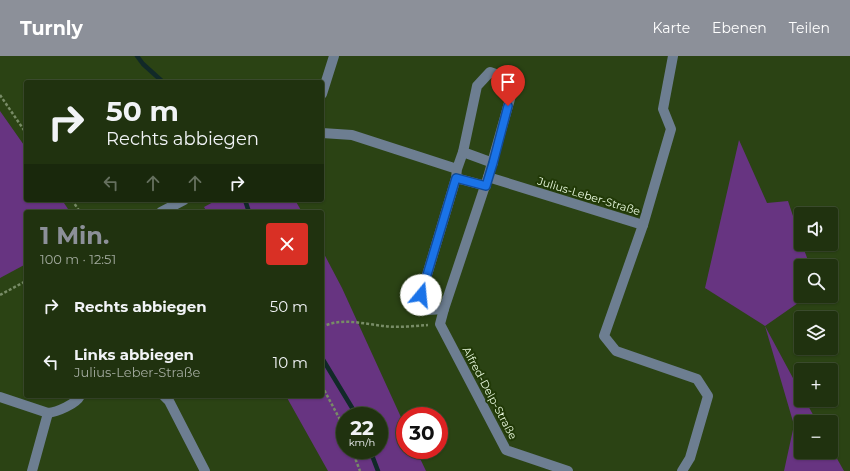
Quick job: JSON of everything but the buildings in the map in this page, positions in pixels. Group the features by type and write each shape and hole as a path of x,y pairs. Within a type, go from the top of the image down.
{"street":[{"path":"324,88 334,56"},
{"name":"Julius-Leber-Straße","path":"324,133 352,135 457,174 643,225 671,129 662,109 673,56"},
{"path":"440,324 493,163 512,92 504,77 490,72 477,86 463,152 421,295 428,310 444,309"},
{"path":"463,152 493,163"},
{"path":"166,210 180,202"},
{"path":"643,225 604,336 616,351 697,379 708,396 690,458 682,471"},
{"name":"Alfred-Delp-Straße","path":"440,324 506,450 568,471"},
{"path":"0,397 48,413 56,412 79,398"},
{"path":"166,398 169,401 205,471"},
{"path":"32,471 48,413"}],"path":[{"path":"0,95 24,130"},
{"path":"0,295 24,282"},
{"path":"324,326 330,323 351,322 386,326 440,324"},
{"path":"324,390 336,412"},
{"path":"355,459 360,471"}],"shaded area":[{"path":"0,111 24,145 24,202 63,202 69,210 24,210 24,265 0,278"},
{"path":"739,140 767,203 788,201 794,219 794,251 805,251 807,259 794,259 794,303 798,303 765,326 705,288"},
{"path":"213,202 296,202 301,210 206,210 204,207"},
{"path":"324,254 342,288 396,407 396,459 420,459 426,471 328,471 287,398 324,398"},
{"path":"765,326 794,380 794,407 809,407 813,415 794,415 794,425"},
{"path":"794,425 794,459 837,459 844,471 784,471"}],"waterway":[{"path":"137,56 143,64 161,80"},
{"path":"246,202 248,210"},
{"path":"324,361 352,407"},
{"path":"373,459 378,471"}],"route":[{"path":"421,295 456,178 486,186 508,106"}]}
